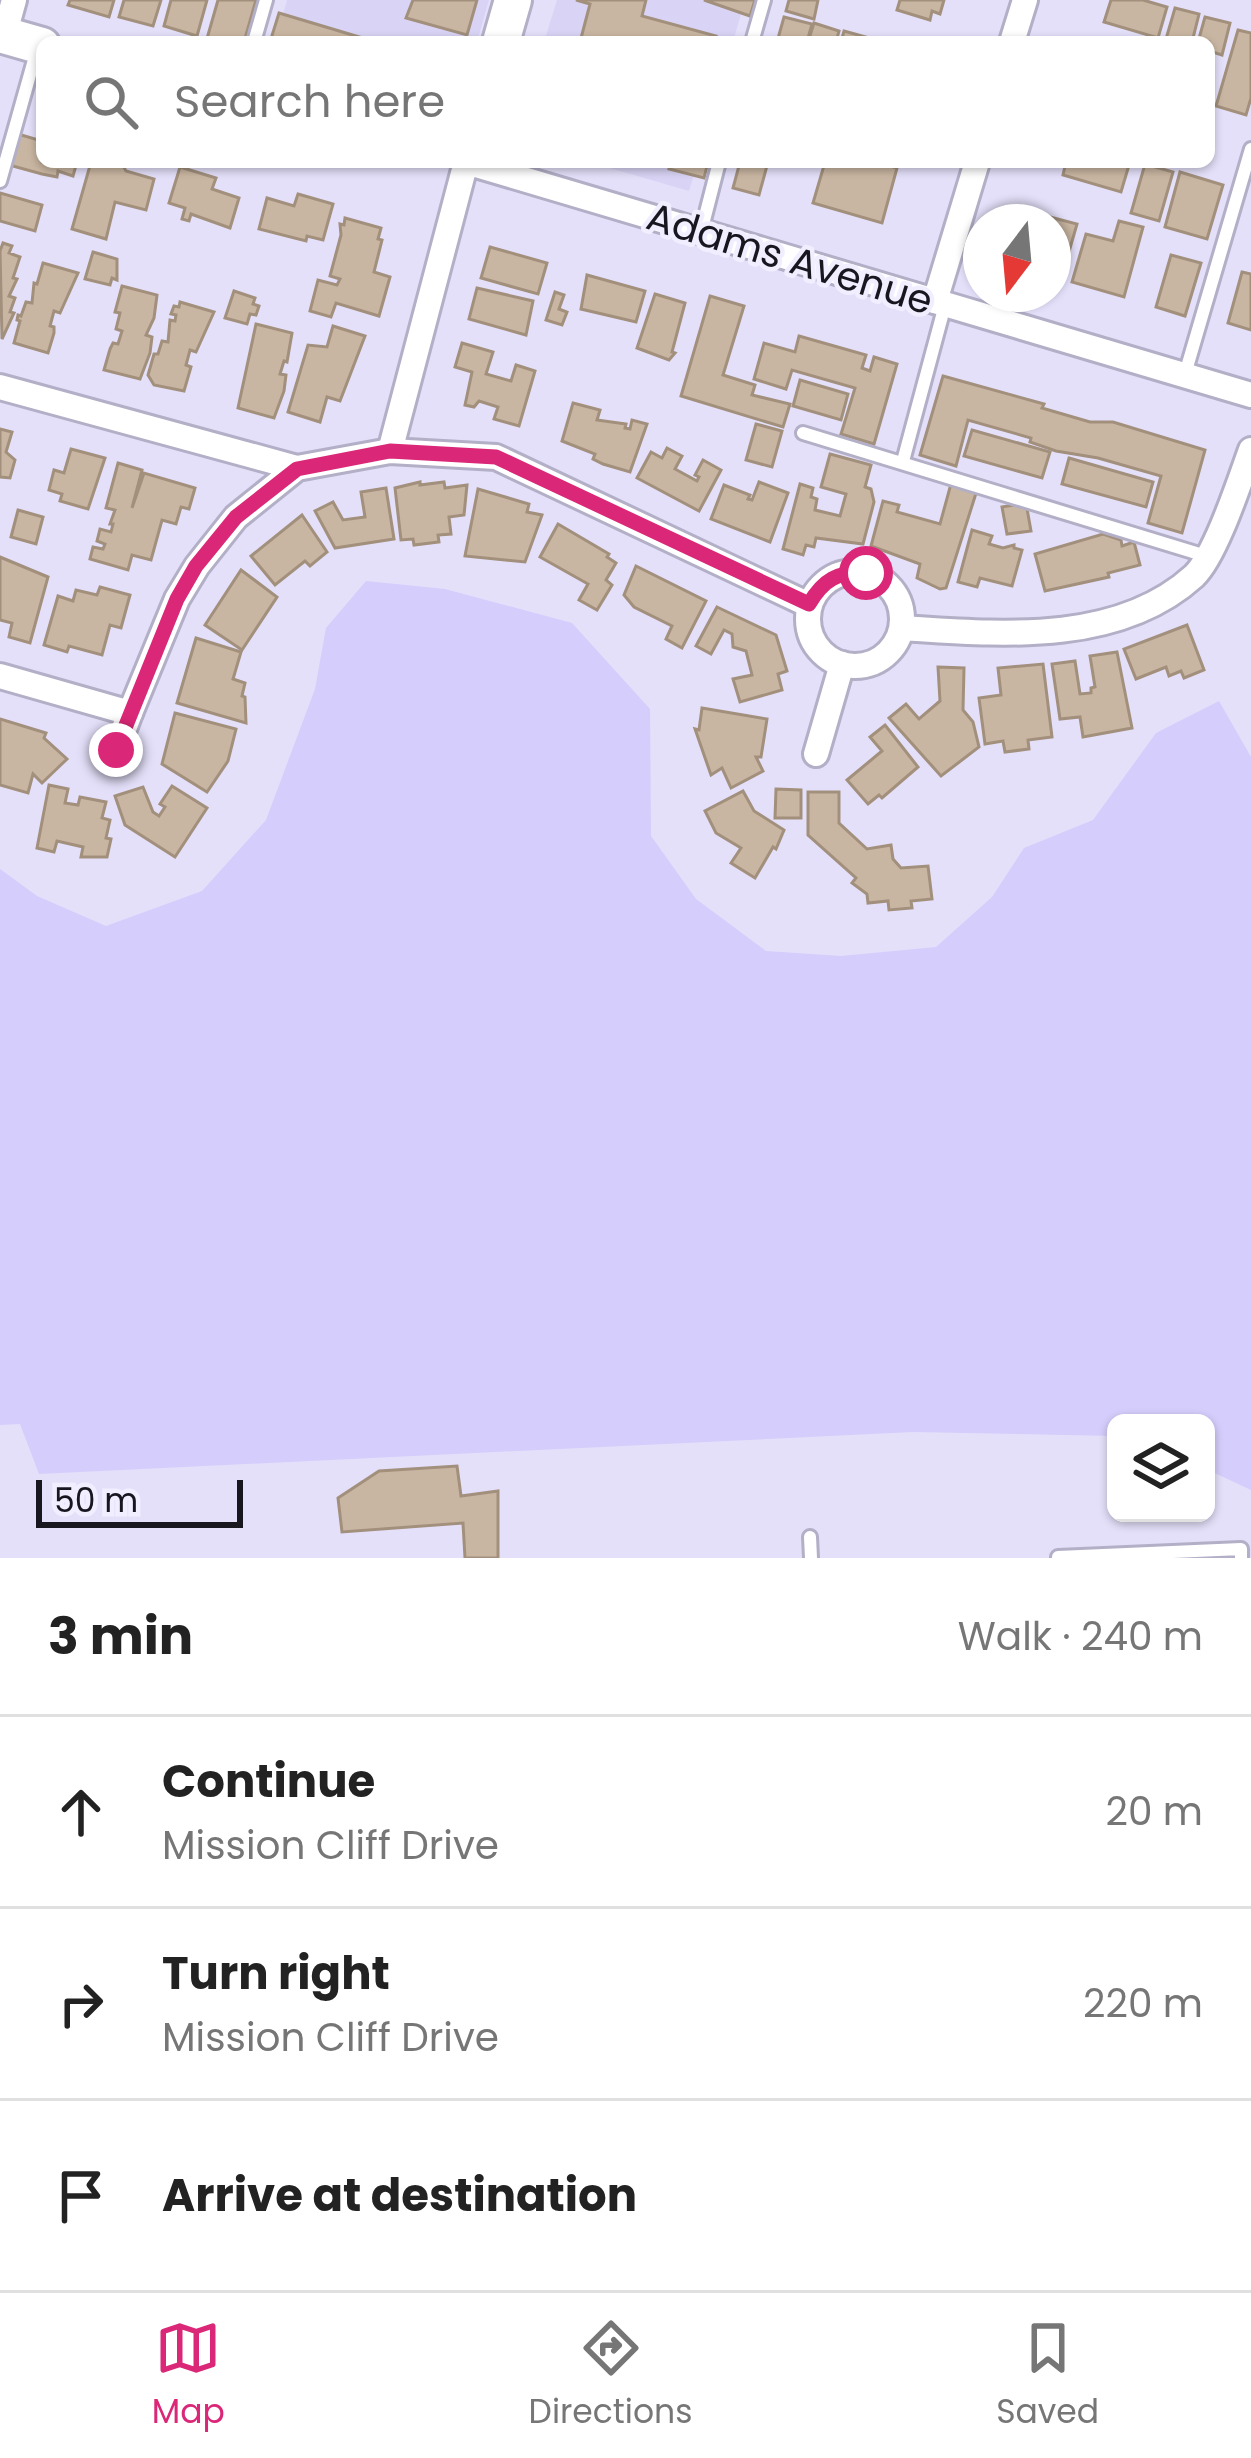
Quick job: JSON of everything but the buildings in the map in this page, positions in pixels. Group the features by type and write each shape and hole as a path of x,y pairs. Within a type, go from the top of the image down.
{"main road":[{"path":"503,36 513,0"}],"street":[{"path":"14,0 21,40"},
{"path":"1014,36 1025,0"},
{"path":"390,451 464,168"},
{"name":"Adams Avenue","path":"486,168 1251,395"},
{"path":"940,303 974,168"},
{"path":"0,387 297,469 390,451 496,457 809,604"},
{"path":"902,628 1008,635 1088,626 1148,607 1197,573 1229,510 1251,450"},
{"path":"116,750 177,599 196,566 236,517 297,469"},
{"path":"866,573 895,593 902,628 895,646 880,659 861,666 842,664 825,656 813,641 809,604 832,578 866,573"},
{"path":"816,754 842,664"},
{"path":"0,676 130,713"}],"lane":[{"path":"256,36 266,0"},
{"path":"754,36 764,0"},
{"path":"0,181 21,40"},
{"path":"1184,376 1251,149"},
{"path":"700,232 717,168"},
{"path":"903,461 940,303"},
{"path":"803,433 1206,556"},
{"path":"810,1537 811,1558"},
{"path":"1056,1558 1241,1549 1241,1558"}],"shaded area":[{"path":"287,0 489,0 479,36 277,36"},
{"path":"557,0 745,0 735,36 546,36"},
{"path":"610,168 696,168 689,191"},
{"path":"366,581 445,589 572,623 650,709 651,836 696,899 766,951 841,956 936,947 992,897 1024,848 1093,820 1156,733 1219,701 1251,757 1251,1490 1215,1473 1215,1414 1107,1414 1107,1436 913,1432 39,1474 20,1424 0,1425 0,869 37,896 106,926 202,891 266,820 315,689 326,628"}],"route":[{"path":"116,750 177,599 196,566 236,517 297,469 390,451 496,457 809,604 832,578 866,573"}]}
